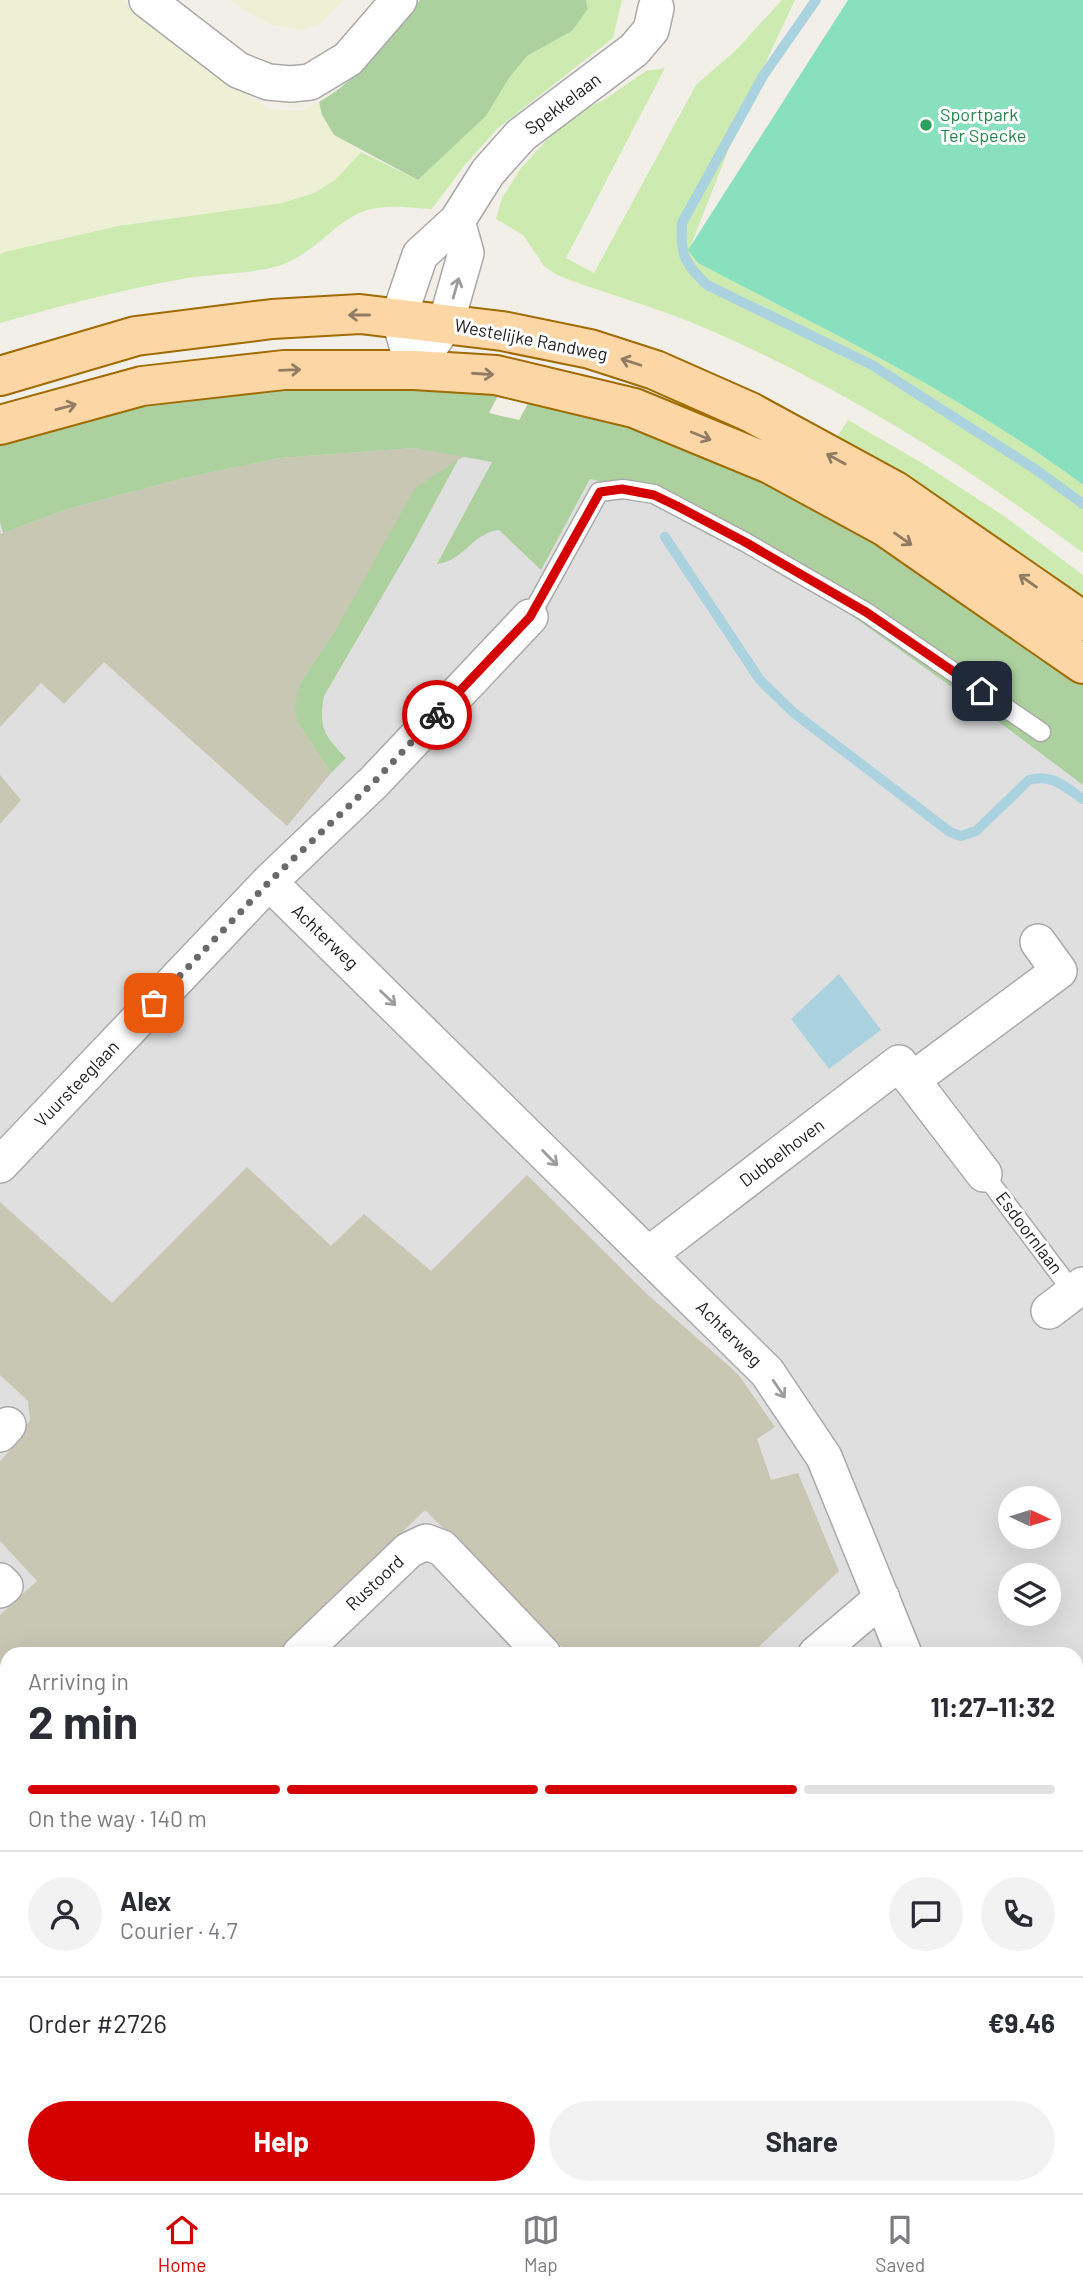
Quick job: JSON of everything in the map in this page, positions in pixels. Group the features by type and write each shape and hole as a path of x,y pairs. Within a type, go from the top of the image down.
{"main road":[{"name":"Westelijke Randweg","path":"0,376 136,336 272,318 359,314 502,331 590,349 655,370 750,411 895,491 1083,621"},
{"path":"0,425 142,386 284,370 414,370 496,375 635,408 770,464 884,526 1083,664"}],"street":[{"path":"147,0 238,71 268,82 290,84 310,82 348,59 399,0"},
{"name":"Spekkelaan","path":"399,317 420,255 457,221 488,172 521,135 634,50 651,30 662,3"},
{"path":"414,370 446,323 466,253 457,221"},
{"path":"399,317 414,370"},
{"path":"269,882 374,782 530,617"},
{"name":"Vuursteeglaan","path":"0,1165 269,882"},
{"name":"Achterweg","path":"269,882 767,1372 824,1457 901,1647"},
{"path":"984,1174 912,1080 1059,971 1038,942"},
{"name":"Dubbelhoven","path":"648,1255 899,1063 912,1080"},
{"name":"Rustoord","path":"307,1647 409,1550 426,1542 442,1548 536,1647"},
{"path":"0,1581 5,1586 0,1590"},
{"path":"824,1647 882,1598"}],"lane":[{"path":"530,617 600,492 622,489 654,495 745,542 866,612 1041,732"},
{"name":"Esdoornlaan","path":"984,1174 1068,1296"}],"shaded area":[{"path":"0,0 122,0 269,109 301,111 319,102 322,115 334,135 361,152 335,180 314,193 282,203 118,226 0,254"},
{"path":"231,0 343,0 320,24 301,30 273,25"},
{"path":"459,422 711,479 1083,721 1083,1647 0,1647 0,498"},
{"path":"414,448 466,456 458,460 338,626 301,682 298,723 331,773 287,826 104,662 64,704 41,683 0,727 0,534 68,509 180,479 280,458"},
{"path":"0,775 21,800 0,824"},
{"path":"247,1167 331,1246 364,1214 431,1271 527,1175 648,1295 738,1374 775,1427 757,1439 771,1480 798,1473 839,1571 758,1647 562,1647 425,1510 285,1647 0,1647 0,1615 37,1581 0,1541 0,1461 18,1441 30,1420 28,1401 0,1375 0,1202 112,1303"}],"green space":[{"path":"420,0 586,0 588,9 572,31 527,56 509,78 486,116 418,180 334,135 322,115 319,102 361,69"},
{"path":"586,0 622,0 613,38 498,128 464,166 432,209 376,208 357,214 303,254 278,266 159,283 0,323 0,254 5,252 118,226 282,203 314,193 335,180 361,152 418,180 486,116 509,78 527,56 572,31 588,9"},
{"path":"782,0 795,0 748,100 689,250 698,263 895,366 991,422 1083,485 1083,553 942,455 793,369 688,321 557,275 544,266 523,235 496,219 502,198 521,168 569,116 604,100 646,71 665,68 566,258 594,273 696,85 736,50"},
{"name":"Sportpark Ter Specke","path":"848,0 1083,0 1083,485 991,422 895,366 698,263 688,250"},
{"path":"210,385 502,388 489,413 519,420 532,396 549,398 788,480 1083,675 1083,785 967,698 767,558 706,534 665,498 590,479 541,570 499,530 482,536 454,558 437,564 492,462 414,448 280,458 180,479 68,509 3,533 0,522 0,434"},
{"path":"848,420 922,463 1004,516 1083,575 1083,606 834,441"},
{"path":"458,460 324,696 322,716 325,731 346,758 331,773 298,723 294,708 301,682 338,626 415,488"}],"water":[{"path":"839,974 881,1030 829,1069 791,1019"}],"waterway":[{"path":"816,0 763,76 682,223 683,250 688,264 707,285 872,365 1035,469 1083,504"},
{"path":"665,537 760,680 794,713 950,832 961,836 976,831 1029,780 1037,778 1051,780 1083,799"}],"way so far":[{"path":"154,1003 269,882 374,782 437,715"}],"place":[{"name":"Sportpark Ter Specke","path":"926,125"}],"route":[{"path":"437,715 530,617 600,492 622,489 654,495 745,542 866,612 982,691"}]}
